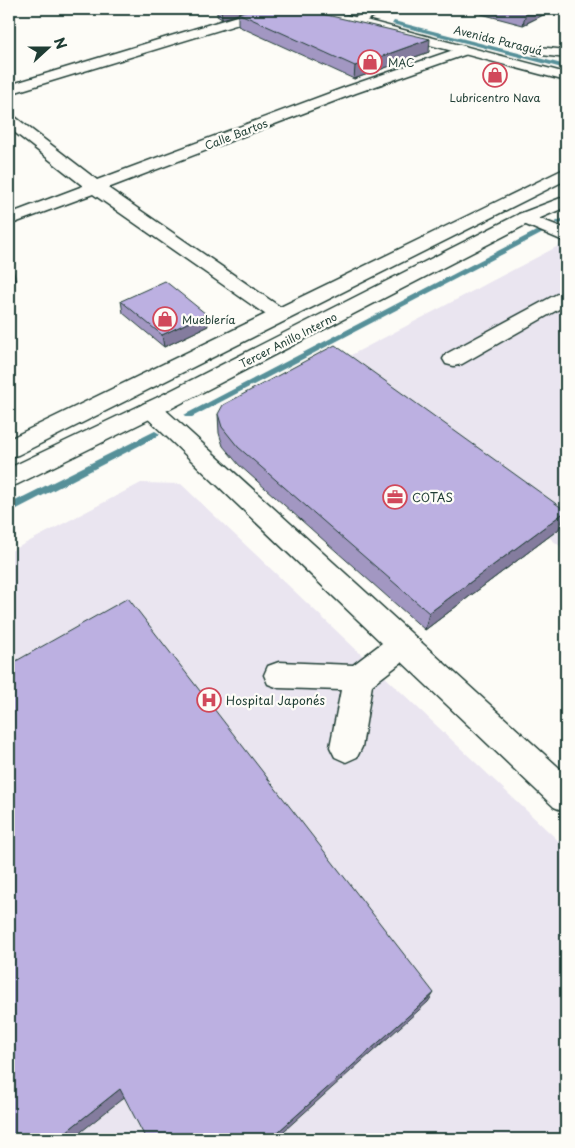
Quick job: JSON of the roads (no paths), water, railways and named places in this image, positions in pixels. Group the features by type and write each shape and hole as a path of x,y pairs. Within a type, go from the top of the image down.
{"main road":[{"path":"9,90 273,9"},
{"name":"Avenida Paraguá","path":"310,9 566,76"},
{"path":"356,21 380,10"},
{"name":"Avenida Paraguá","path":"534,49 566,55"},
{"name":"Calle Bartos","path":"9,220 351,90 465,50"},
{"path":"9,120 96,188 278,315"},
{"path":"9,449 566,173"},
{"name":"Tercer Anillo Interno","path":"9,478 151,409 525,218 566,201"},
{"path":"525,218 566,236"},
{"path":"151,409 152,401 158,390 171,381 271,329 346,294 390,261"},
{"path":"454,359 566,297"},
{"path":"9,458 96,415 126,409 151,409 566,796"},
{"path":"279,675 358,678 403,644"},
{"path":"346,747 358,678"}],"waterway":[{"path":"394,23 566,67"},
{"path":"559,222 566,219"},
{"path":"189,415 539,233"},
{"path":"9,509 155,434"}],"place":[{"name":"MAC","path":"370,62"},
{"name":"Lubricentro Nava","path":"495,75"},
{"name":"Mueblería","path":"165,319"},
{"name":"COTAS","path":"395,497"},
{"name":"Hospital Japonés","path":"209,700"}]}
